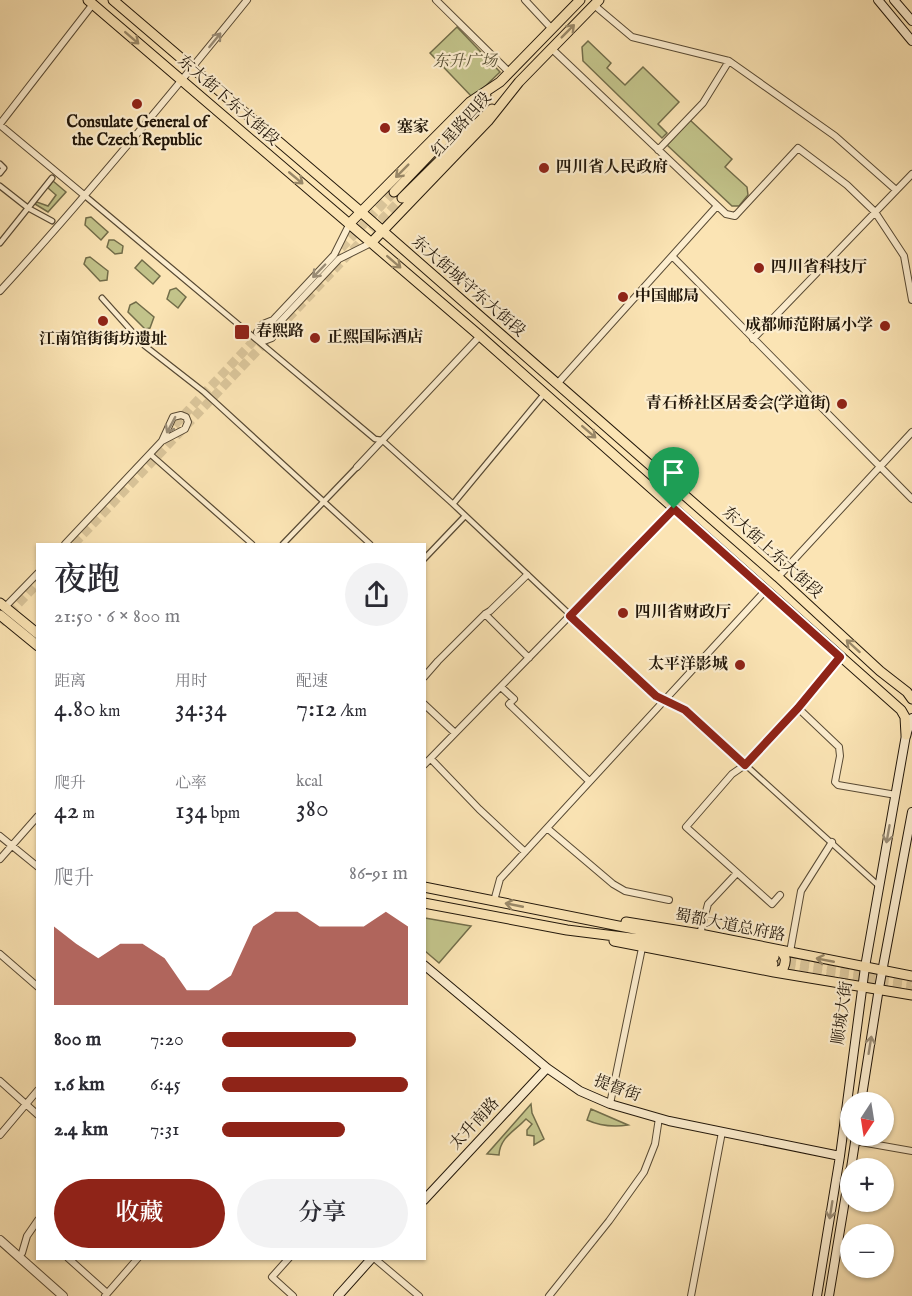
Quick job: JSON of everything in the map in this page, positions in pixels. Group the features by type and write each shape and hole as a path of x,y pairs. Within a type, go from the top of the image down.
{"main road":[{"name":"东大街下东大街段","path":"113,0 361,212"},
{"name":"红星路四段","path":"350,223 470,102 500,82 580,0"},
{"path":"878,0 912,41"},
{"path":"894,0 912,21"},
{"name":"东大街下东大街段","path":"90,2 350,223"},
{"name":"红星路四段","path":"371,243 488,122 519,82 551,48 597,3"},
{"path":"500,82 398,195 519,82"},
{"name":"东大街城守东大街段","path":"361,212 557,384"},
{"name":"东大街城守东大街段","path":"350,223 545,393"},
{"name":"东大街上东大街段","path":"557,384 778,577 880,671 907,692 912,699"},
{"name":"东大街上东大街段","path":"545,393 901,710 905,717 906,735"},
{"path":"0,629 2,610"},
{"path":"2,610 36,633"},
{"path":"2,610 36,644"},
{"path":"870,683 876,683 880,679 880,671"},
{"name":"顺城大街","path":"817,1296 840,1156 862,986 906,735 912,718"},
{"name":"顺城大街","path":"863,1092 882,971 912,812"},
{"name":"蜀都大道总府路","path":"426,887 572,916 775,961 862,986 912,995"},
{"name":"蜀都大道总府路","path":"426,903 567,930 642,948 775,961 790,952 912,976"},
{"name":"蜀都大道总府路","path":"572,916 642,924 700,934 775,961"},
{"name":"蜀都大道总府路","path":"567,930 775,961"},
{"name":"提督街","path":"426,967 547,1068 580,1091 610,1104 659,1118 840,1156"},
{"name":"太升南路","path":"426,1197 547,1068"},
{"path":"829,1296 844,1212"},
{"path":"338,1296 369,1260"}],"street":[{"path":"0,291 182,81 247,0"},
{"path":"436,0 509,72"},
{"path":"525,0 552,29"},
{"path":"90,2 0,125 255,340 375,439 382,441 453,504 656,696 685,710 879,886"},
{"path":"597,3 632,37 729,61 835,136 896,190"},
{"path":"551,48 726,214 735,216 798,148 847,185 875,212 904,255 912,300"},
{"path":"658,150 703,104 729,61"},
{"path":"0,164 4,168 0,173"},
{"path":"753,339 912,174"},
{"path":"0,243 52,178"},
{"path":"0,194 2,187 28,208 52,221"},
{"path":"557,384 717,206"},
{"path":"350,223 334,255 273,320 260,326 257,332 261,340 272,338 278,324 339,259 371,243"},
{"path":"673,257 912,499"},
{"path":"102,298 145,346 204,392 369,543"},
{"path":"284,543 480,336"},
{"path":"453,504 545,393"},
{"path":"65,543 162,441 173,417 181,415 186,417 188,425 185,429 162,441"},
{"path":"778,577 912,432"},
{"path":"150,454 251,543"},
{"path":"426,763 674,509"},
{"path":"426,557 465,516"},
{"path":"2,610 36,575"},
{"path":"426,675 527,575"},
{"path":"494,901 500,879 765,591"},
{"path":"485,614 529,658"},
{"path":"780,895 772,904 686,827 732,774 745,765 798,708 840,657"},
{"path":"501,687 514,699 509,704 590,781"},
{"path":"426,706 455,733"},
{"path":"798,708 839,747 840,756 835,782 838,785 896,795"},
{"path":"430,759 525,852"},
{"path":"0,859 36,818"},
{"path":"547,828 613,884 625,891 669,900"},
{"path":"0,836 36,865"},
{"path":"790,952 801,891 832,842"},
{"path":"700,934 708,904 737,873"},
{"path":"610,1104 642,948"},
{"path":"0,954 36,985"},
{"path":"0,1081 36,1113"},
{"path":"0,1135 36,1092"},
{"path":"549,1296 609,1221 644,1172 655,1144 659,1118"},
{"path":"691,1296 722,1132"},
{"path":"890,1146 912,1151"},
{"path":"22,1253 27,1236 36,1223"},
{"path":"0,1240 63,1296"},
{"path":"70,1260 106,1295 136,1260"},
{"path":"287,1260 272,1277 293,1296"},
{"path":"369,1260 418,1296"}],"green space":[{"name":"东升广场","path":"457,27 500,72 473,98 430,53"},
{"path":"588,41 611,63 607,68 625,85 643,67 679,102 658,124 667,133 662,138 583,61 582,47"},
{"path":"690,120 732,159 725,167 747,187 748,195 739,206 732,206 667,145"},
{"path":"53,181 66,192 48,212 35,204 37,202 48,206 56,195 48,188"},
{"path":"91,217 108,232 101,240 85,225 86,218"},
{"path":"109,240 114,240 123,246 122,253 115,254 107,247"},
{"path":"90,257 108,271 107,280 100,281 84,264 86,258"},
{"path":"142,260 160,276 153,284 135,268"},
{"path":"176,288 186,297 178,308 167,299 170,290"},
{"path":"136,302 154,317 150,328 145,329 128,312 130,305"},
{"path":"426,918 471,926 439,963 426,952"},
{"path":"531,1104 532,1113 544,1139 534,1145 534,1136 527,1135 527,1130 532,1124 526,1119 502,1143 499,1155 487,1154"},
{"path":"591,1109 628,1125 607,1126 587,1120"}],"tunnel":[{"path":"332,258 394,192"},
{"path":"75,543 402,198"},
{"path":"165,435 277,316"},
{"path":"0,623 36,585"},
{"path":"774,957 912,982"},
{"path":"773,964 912,990"}],"place":[{"name":"Consulate General of the Czech Republic","path":"137,104"},
{"name":"塞家","path":"385,128"},
{"name":"四川省人民政府","path":"544,168"},
{"name":"四川省科技厅","path":"759,268"},
{"name":"中国邮局","path":"623,297"},
{"name":"江南馆街街坊遗址","path":"103,321"},
{"name":"成都师范附属小学","path":"885,326"},
{"name":"春熙路","path":"242,332"},
{"name":"正熙国际酒店","path":"315,338"},
{"name":"青石桥社区居委会(学道街)","path":"842,404"},
{"name":"四川省财政厅","path":"623,613"},
{"name":"太平洋影城","path":"740,665"}],"route":[{"path":"674,509 840,657 798,708 745,765 685,710 656,696 570,616 674,509"}]}
